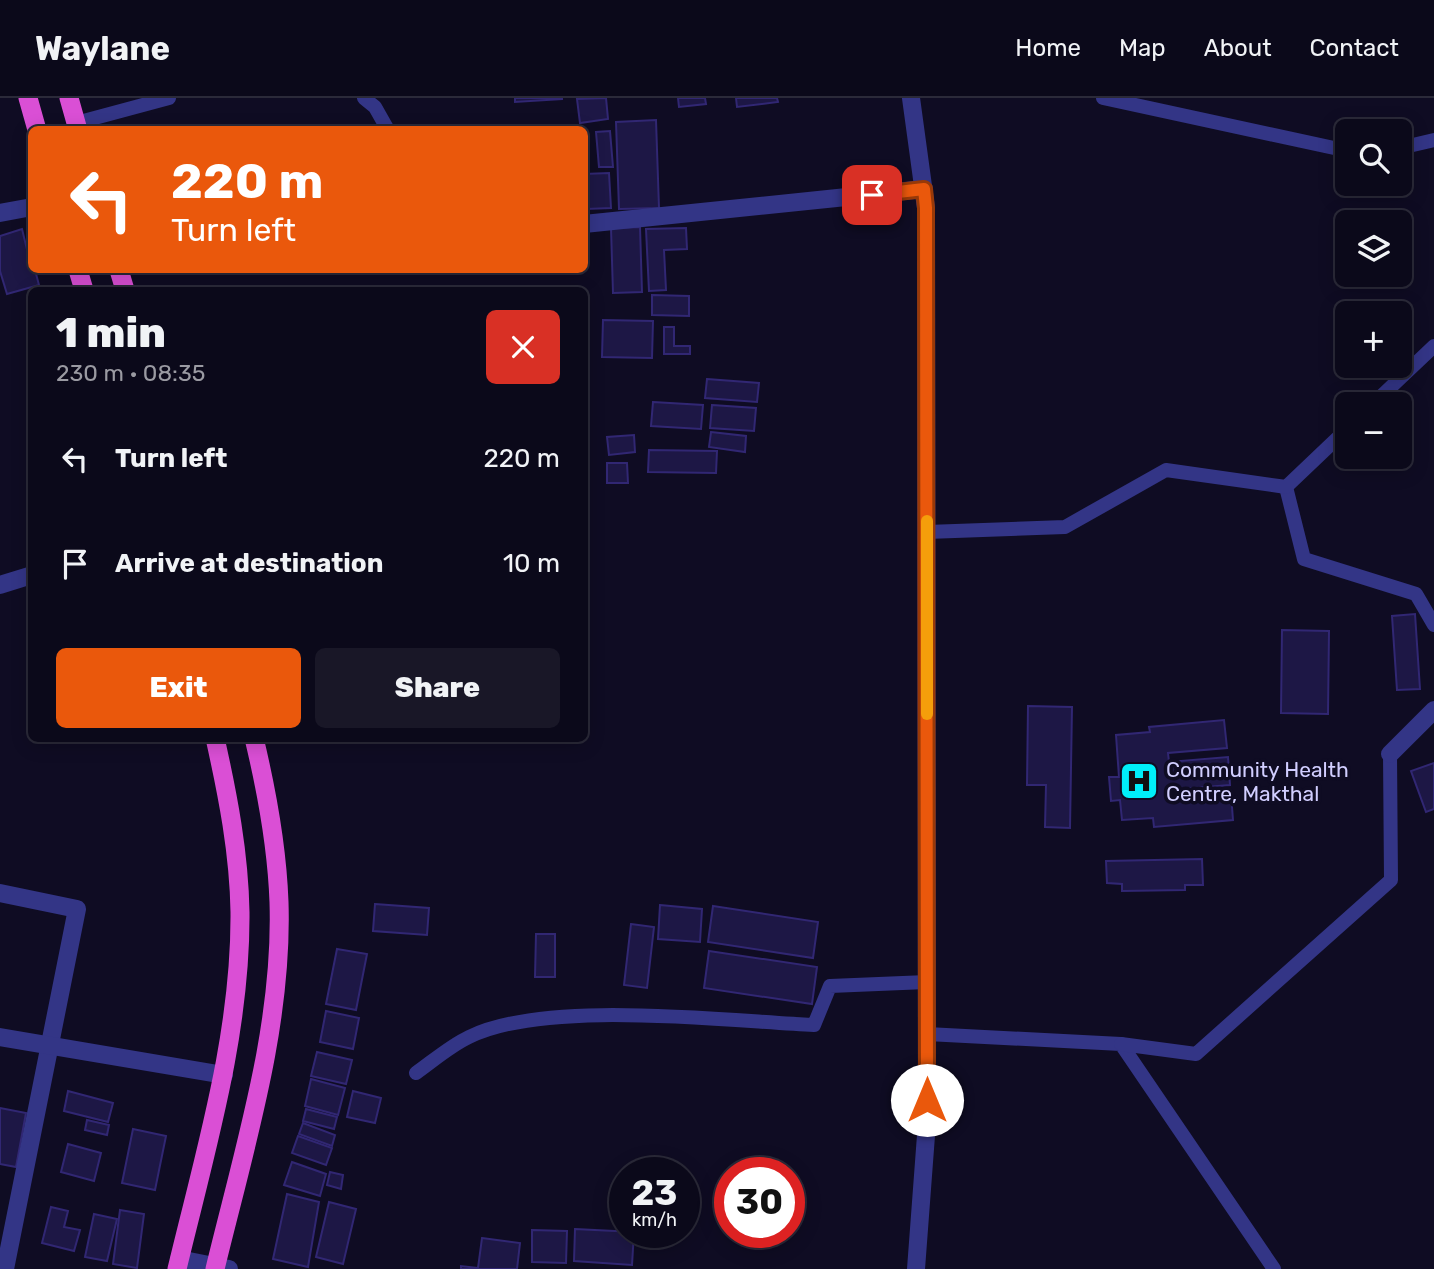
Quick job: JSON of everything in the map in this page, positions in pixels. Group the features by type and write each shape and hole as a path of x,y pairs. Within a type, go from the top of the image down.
{"highway":[{"path":"28,98 36,126"},
{"path":"69,98 77,126"},
{"path":"178,1264 224,1075 235,990 240,914 228,798 216,742"},
{"path":"220,1268 259,1091 269,1035 275,973 279,904 275,845 255,742"}],"street":[{"path":"911,98 926,208 927,1122 916,1269"},
{"path":"588,224 924,189"},
{"path":"0,213 28,207"},
{"path":"0,585 28,576"},
{"path":"1390,754 1434,710"},
{"path":"0,893 77,909 5,1269"},
{"path":"0,1037 224,1075"},
{"path":"178,1264 220,1268"}],"lane":[{"path":"77,126 169,98"},
{"path":"364,98 375,107 386,126"},
{"path":"1103,98 1335,148"},
{"path":"1412,145 1434,140"},
{"path":"1386,392 1434,346"},
{"path":"1286,487 1335,440"},
{"path":"927,532 1065,527 1166,470 1286,487"},
{"path":"1286,487 1304,559 1416,594 1434,625"},
{"path":"927,1034 1121,1044 1196,1054 1391,880 1390,754"},
{"path":"416,1073 469,1037 518,1020 621,1016 814,1025 830,986 927,982"},
{"path":"1121,1044 1274,1269"}],"building":[{"path":"515,98 562,98 562,99 515,102"},
{"path":"606,98 608,119 580,123 577,99"},
{"path":"678,98 705,98 706,104 679,107"},
{"path":"736,98 777,98 778,102 737,107"},
{"path":"656,120 659,208 619,209 616,122"},
{"path":"610,131 613,167 599,167 596,132"},
{"path":"609,173 611,208 588,209 588,174"},
{"path":"640,227 642,292 613,293 611,228"},
{"path":"686,228 687,249 664,250 666,290 649,291 646,229"},
{"path":"22,229 28,254 28,273 36,273 39,285 7,294 0,271 0,236"},
{"path":"652,295 689,296 689,316 652,315"},
{"path":"603,320 653,321 652,358 602,357"},
{"path":"664,327 674,327 674,346 690,346 690,354 664,354"},
{"path":"707,379 759,383 757,402 705,398"},
{"path":"653,402 703,405 701,429 651,426"},
{"path":"712,405 756,408 754,431 710,428"},
{"path":"711,432 746,436 745,452 709,447"},
{"path":"634,435 635,452 609,455 607,437"},
{"path":"649,450 717,451 716,473 648,472"},
{"path":"607,463 627,463 628,483 607,483"},
{"path":"1415,614 1420,689 1397,690 1392,616"},
{"path":"1282,630 1329,631 1328,714 1281,713"},
{"path":"1028,706 1072,707 1070,828 1045,827 1046,785 1027,785"},
{"path":"1224,720 1227,748 1168,753 1169,762 1228,757 1230,785 1170,790 1170,799 1231,794 1233,820 1154,827 1153,818 1122,820 1120,800 1111,801 1109,777 1119,777 1116,735 1150,732 1149,727"},
{"path":"1434,763 1434,809 1426,812 1411,771"},
{"path":"1202,859 1203,885 1185,885 1185,890 1122,891 1122,884 1107,883 1106,861"},
{"path":"375,904 429,908 427,935 373,931"},
{"path":"660,905 702,909 700,942 658,939"},
{"path":"713,906 818,922 813,958 708,942"},
{"path":"631,924 654,927 647,988 624,985"},
{"path":"536,934 555,934 555,977 535,977"},
{"path":"337,949 367,954 356,1010 326,1004"},
{"path":"709,951 817,967 812,1004 704,988"},
{"path":"326,1011 359,1018 353,1049 320,1042"},
{"path":"317,1052 352,1060 346,1084 311,1076"},
{"path":"311,1079 345,1088 338,1115 305,1106"},
{"path":"68,1091 113,1103 108,1122 64,1111"},
{"path":"353,1091 381,1098 375,1123 347,1117"},
{"path":"0,1108 26,1113 16,1167 0,1164"},
{"path":"306,1109 337,1117 334,1129 303,1121"},
{"path":"87,1120 109,1125 107,1135 85,1130"},
{"path":"303,1123 335,1135 332,1146 299,1134"},
{"path":"133,1129 166,1136 155,1190 122,1183"},
{"path":"298,1136 332,1148 326,1165 292,1153"},
{"path":"68,1144 101,1153 94,1181 61,1172"},
{"path":"292,1162 326,1174 320,1196 284,1185"},
{"path":"330,1172 343,1175 341,1189 327,1185"},
{"path":"287,1194 319,1202 308,1267 273,1259"},
{"path":"329,1202 356,1209 343,1264 316,1257"},
{"path":"51,1207 68,1211 64,1227 80,1230 74,1251 42,1243"},
{"path":"120,1210 144,1214 137,1268 113,1264"},
{"path":"94,1214 117,1219 107,1261 85,1257"},
{"path":"575,1229 609,1231 609,1248 633,1248 632,1265 574,1261"},
{"path":"532,1230 567,1231 566,1263 532,1262"},
{"path":"482,1238 520,1243 517,1269 461,1269 461,1266 478,1268"}],"slow traffic":[{"path":"927,521 927,714"}],"place":[{"name":"Community Health Centre, Makthal","path":"1139,781"}],"route":[{"path":"872,195 924,189 926,208 927,1100"}]}
